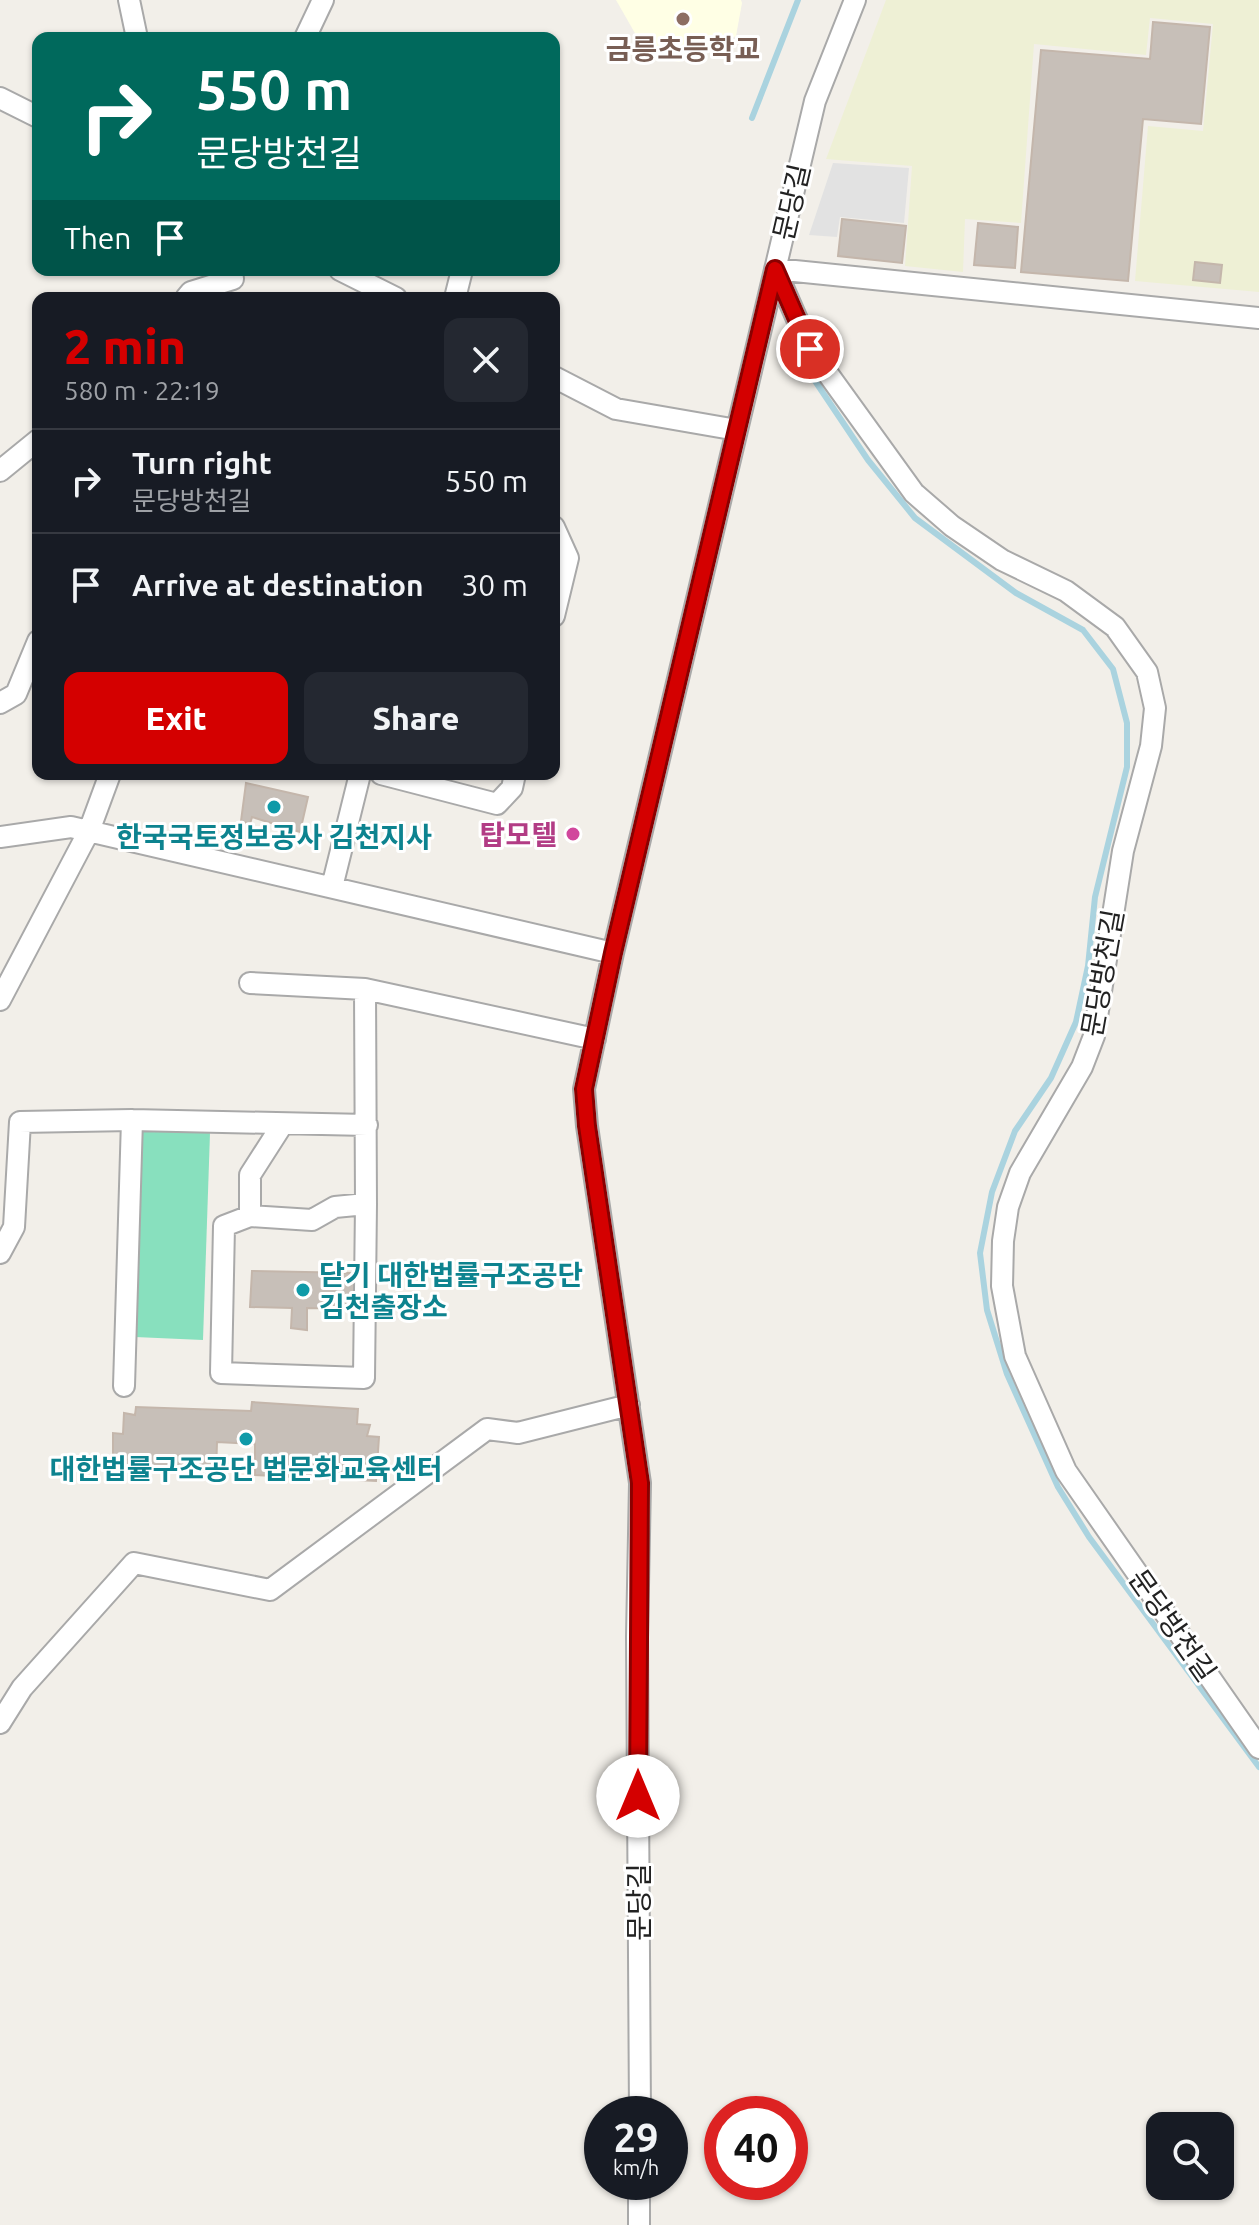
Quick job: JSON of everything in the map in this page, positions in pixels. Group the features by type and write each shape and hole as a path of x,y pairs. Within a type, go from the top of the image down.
{"street":[{"path":"129,0 136,32"},
{"path":"308,32 323,0"},
{"name":"문당길","path":"640,2096 637,1637 640,1483 584,1089 613,953 815,101 855,0"},
{"path":"0,98 32,114"},
{"path":"775,269 1259,318"},
{"name":"문당방천길","path":"775,269 810,349 914,493 952,526 1002,560 1066,591 1115,627 1147,672 1155,708 1151,746 1123,851 1094,1036 1082,1067 1020,1173 1008,1207 1003,1241 1002,1286 1015,1356 1066,1471 1259,1748"},
{"path":"191,292 233,279 233,276"},
{"path":"352,276 384,292"},
{"path":"560,380 616,409 737,430"},
{"path":"0,471 32,445"},
{"path":"560,540 568,558 560,591"},
{"path":"0,703 16,694 32,655"},
{"path":"0,1000 89,831 108,780"},
{"path":"332,887 359,780"},
{"path":"404,780 497,804 512,788 514,780"},
{"path":"0,837 71,827 613,953"},
{"path":"250,983 365,989 595,1039"},
{"path":"365,989 367,1125 364,1378 221,1373 224,1226 250,1216 312,1220 335,1207 366,1204"},
{"path":"0,1253 14,1227 20,1122 132,1120 367,1125"},
{"path":"124,1386 132,1120"},
{"path":"250,1216 250,1175 282,1125"},
{"path":"0,1723 22,1688 134,1563 270,1590 487,1429 518,1433 629,1405"},
{"path":"639,2200 639,2225"}],"shaded area":[{"name":"금릉초등학교","path":"616,0 741,0 742,3 736,36 679,62 648,56"},
{"path":"886,0 1259,0 1259,292 1135,281 1148,126 1203,131 1213,24 1150,18 1146,55 1034,44 1021,223 965,219 963,272 905,266 912,166 826,159"},
{"path":"833,163 909,168 904,223 840,217 837,237 809,235"}],"green space":[{"path":"141,1129 210,1133 203,1340 135,1337"}],"building":[{"path":"1153,22 1210,27 1201,124 1143,119 1128,281 1021,272 1041,50 1150,59"},
{"path":"842,219 906,226 902,263 838,256"},
{"path":"978,223 1018,227 1015,268 974,265"},
{"path":"1195,262 1222,265 1220,283 1193,280"},
{"name":"한국국토정보공사 김천지사","path":"246,783 308,797 300,832 252,817 250,824 241,821"},
{"name":"닫기 대한법률구조공단 김천출장소","path":"252,1271 356,1273 355,1309 307,1308 307,1330 291,1328 292,1308 250,1307"},
{"name":"대한법률구조공단 법문화교육센터","path":"252,1402 358,1409 357,1424 370,1425 367,1436 379,1437 376,1481 255,1475 255,1444 217,1442 216,1473 113,1468 113,1433 123,1434 124,1413 135,1415 136,1407 251,1411"}],"waterway":[{"path":"752,118 798,0"},
{"path":"799,357 868,460 915,518 1016,593 1083,630 1113,669 1127,723 1127,767 1095,897 1088,966 1076,1022 1051,1078 1015,1131 992,1192 980,1253 987,1310 1007,1374 1058,1487 1089,1537 1259,1767"}],"place":[{"name":"금릉초등학교","path":"683,19"},
{"name":"한국국토정보공사 김천지사","path":"274,807"},
{"name":"탑모텔","path":"573,834"},
{"name":"닫기 대한법률구조공단 김천출장소","path":"303,1290"},
{"name":"대한법률구조공단 법문화교육센터","path":"246,1439"}],"route":[{"path":"638,1796 640,1483 584,1089 613,953 775,269 810,349"}]}
